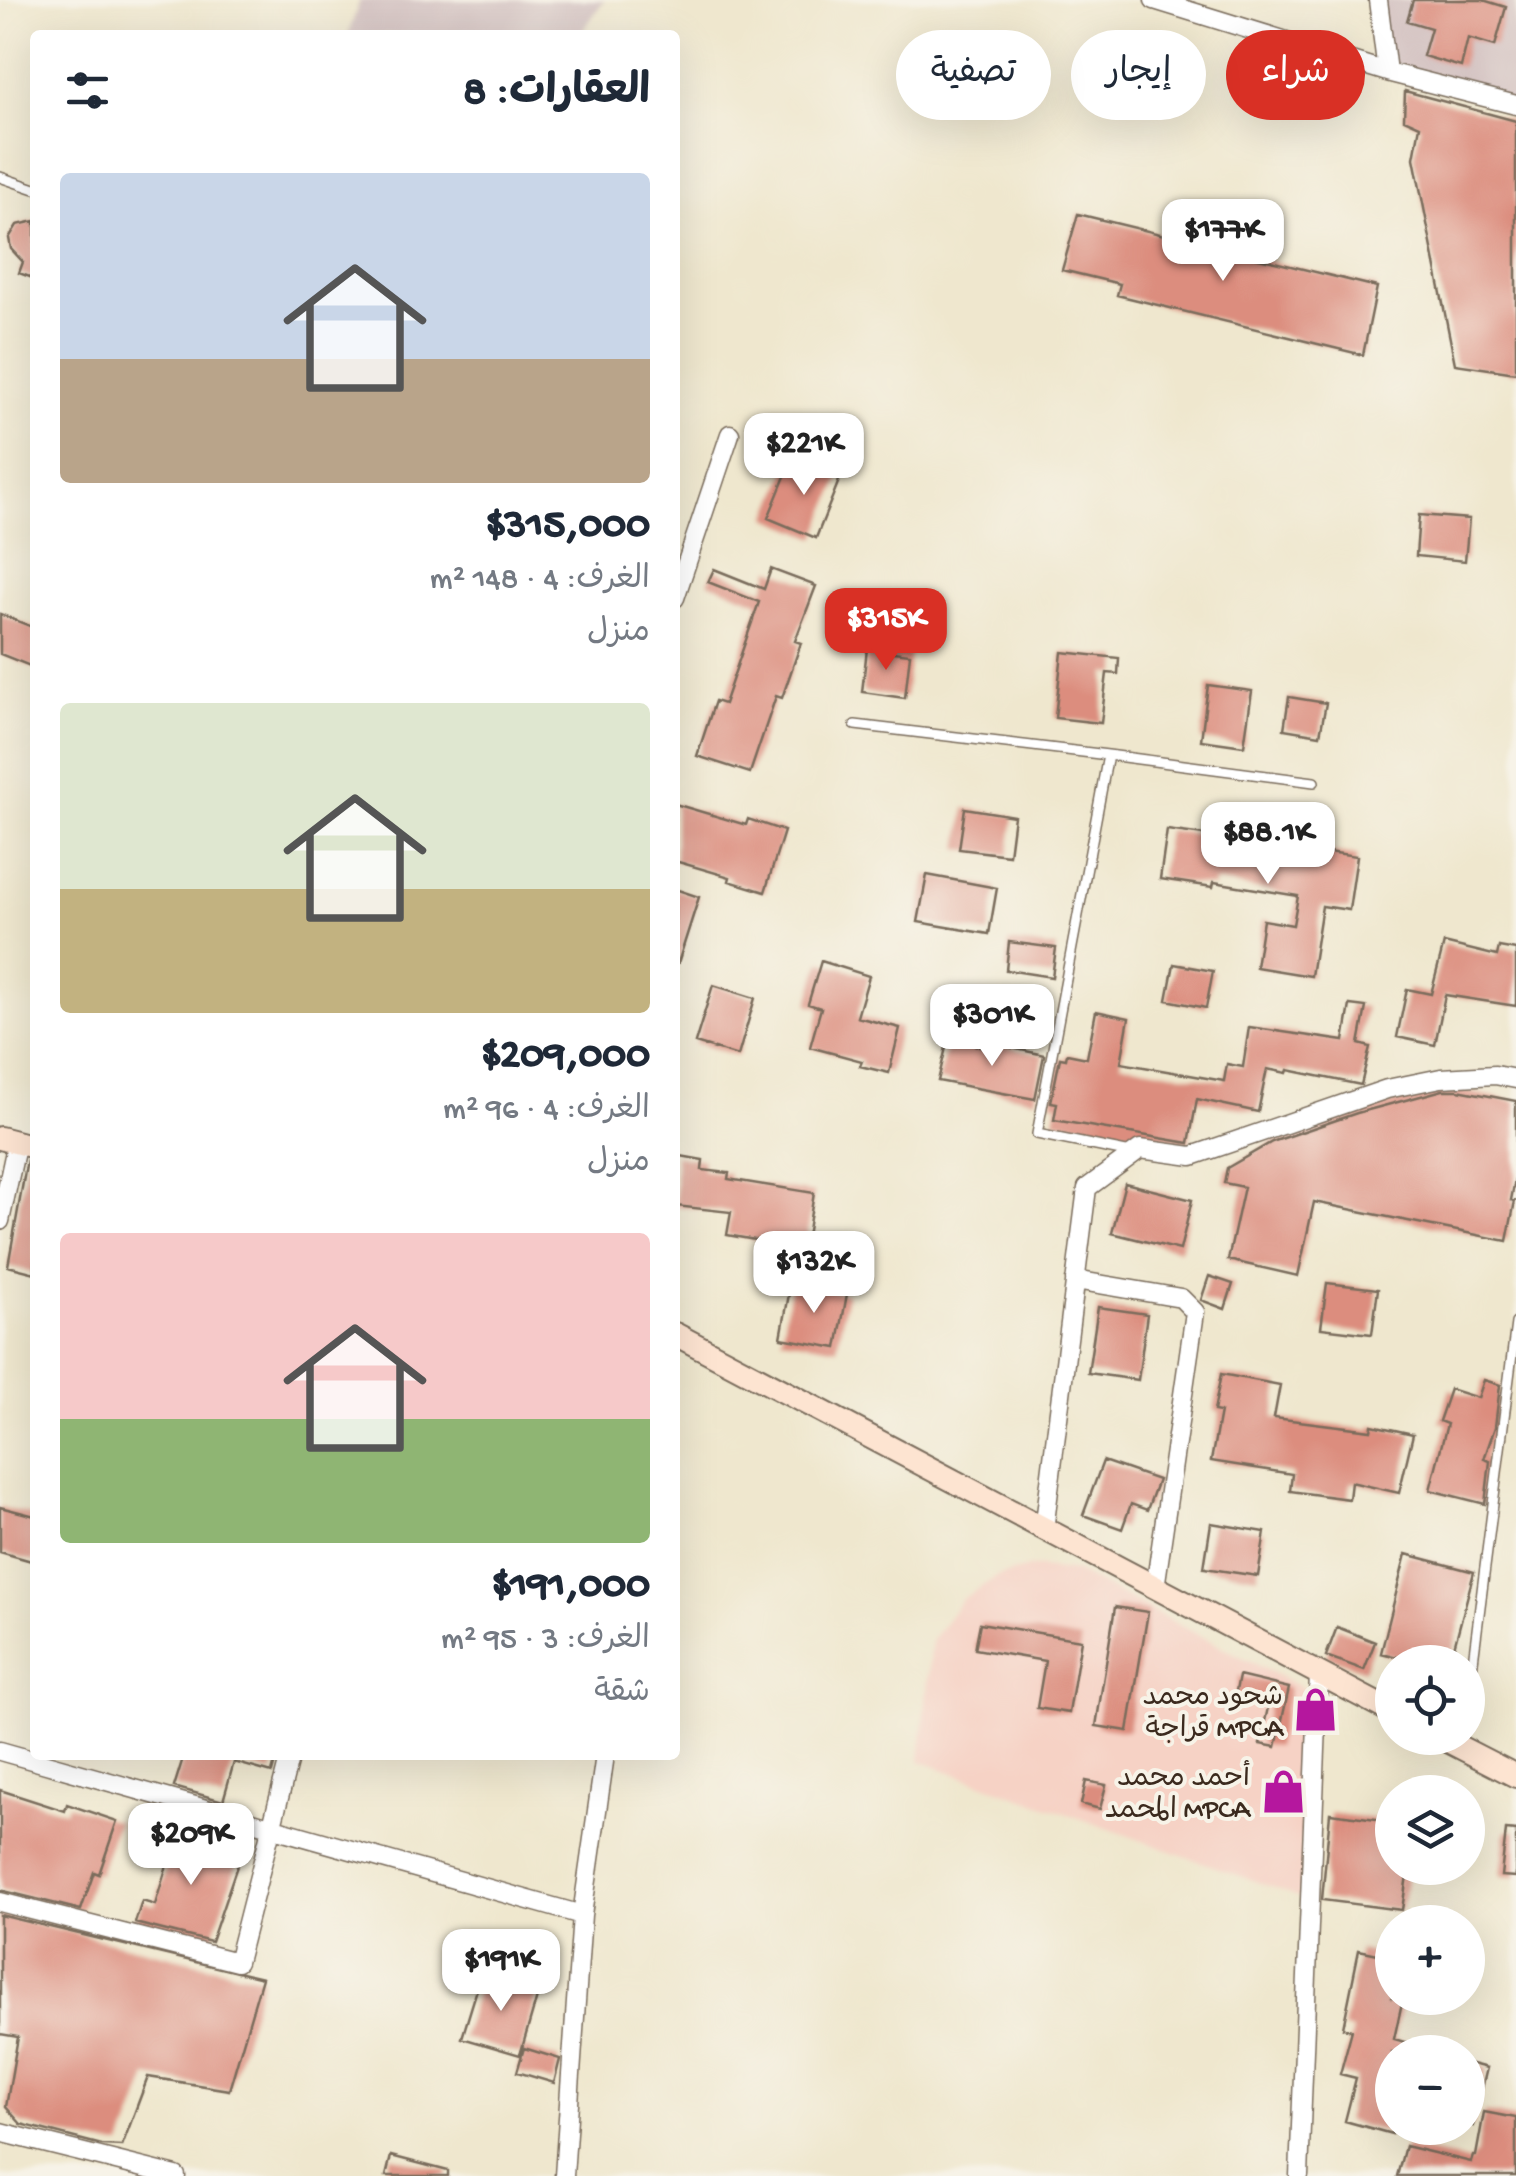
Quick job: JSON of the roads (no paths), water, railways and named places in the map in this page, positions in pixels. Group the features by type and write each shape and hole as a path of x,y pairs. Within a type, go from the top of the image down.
{"street":[{"path":"1154,0 1387,72 1516,106"},
{"path":"1378,0 1387,72"},
{"path":"680,583 730,434"},
{"path":"1044,1530 1087,1188 1140,1149 1192,1156 1387,1089 1495,1075 1516,1079"},
{"path":"0,1221 17,1142"},
{"path":"1076,1280 1181,1298 1195,1312 1155,1588"},
{"path":"680,1337 1375,1703"},
{"path":"1298,2176 1319,1674"},
{"path":"0,1750 30,1758"},
{"path":"1479,1755 1516,1776"},
{"path":"36,1760 582,1915"},
{"path":"0,1902 237,1962 289,1760"},
{"path":"564,2176 582,1915 605,1760"},
{"path":"0,2132 176,2176"}],"lane":[{"path":"0,177 30,187"},
{"path":"856,725 1314,782"},
{"path":"1108,755 1037,1134 1134,1154"},
{"path":"1475,1645 1516,1323"}],"place":[{"name":"شحود محمد قراجة MPCA","path":"1316,1710"},
{"name":"أحمد محمد المحمد MPCA","path":"1283,1791"}]}
